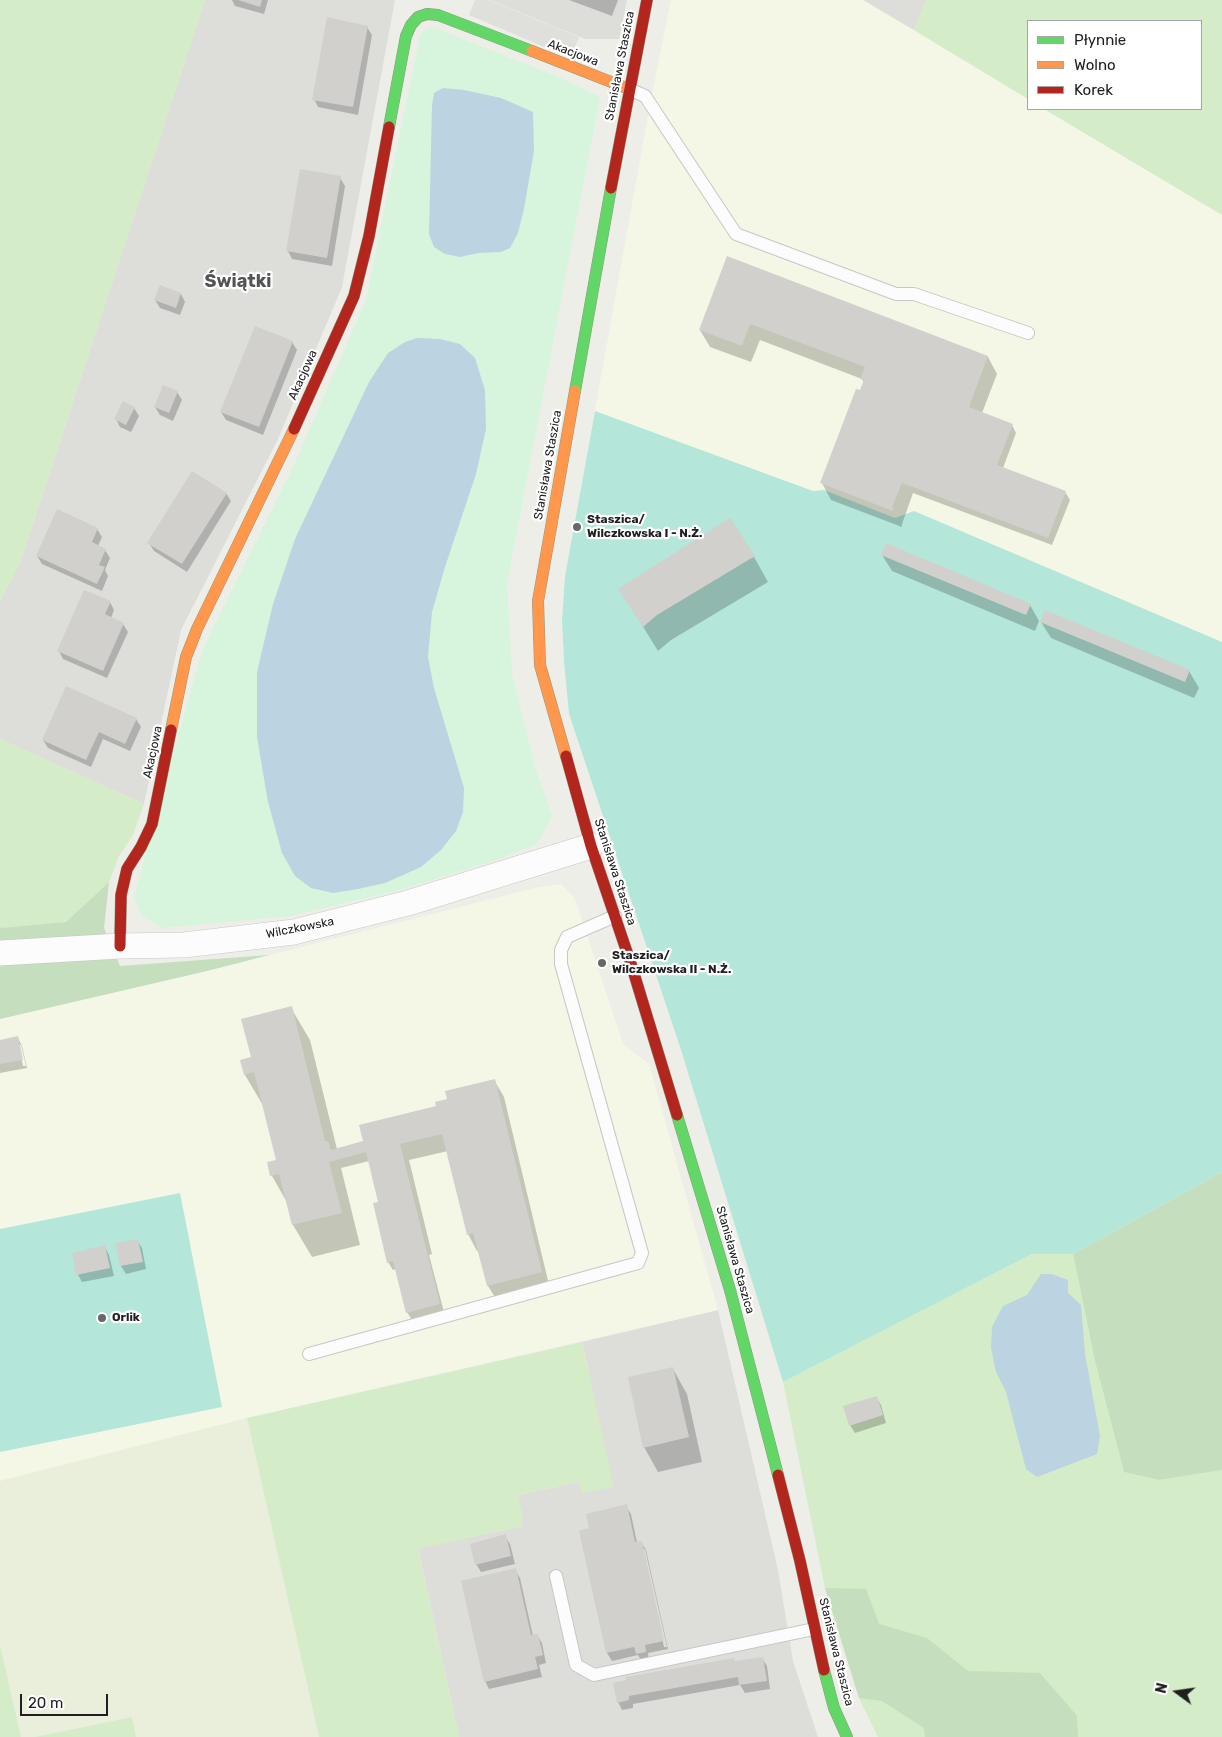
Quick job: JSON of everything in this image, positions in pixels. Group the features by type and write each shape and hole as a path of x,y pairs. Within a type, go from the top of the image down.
{"street":[{"name":"Stanisława Staszica","path":"647,0 629,89 538,601 540,666 591,846 632,967 730,1290 800,1561 814,1630 834,1708 847,1737"},
{"name":"Akacjowa","path":"120,946 121,895 127,869 141,847 152,824 186,657 281,457 354,296 369,236 406,36 411,24 418,17 427,14 438,15 629,89"},
{"name":"Wilczkowska","path":"0,953 120,946 184,945 294,932 408,903 591,846"}],"lane":[{"path":"629,89 644,96 736,234 896,294 914,294 1028,333"},
{"path":"309,1354 638,1263 642,1253 561,964 561,950 567,937 615,916"},
{"path":"556,1576 576,1665 594,1675 814,1630"}],"shaded area":[{"path":"205,0 395,0 342,287 278,439 181,630 144,804 0,739 0,601 21,560"},
{"path":"475,0 489,0 579,37 570,58 469,15"},
{"path":"490,0 627,0 619,39 585,39"},
{"path":"671,0 863,0 1027,98 1027,110 1046,110 1222,215 1222,1172 1073,1254 1032,1254 783,1382 681,1050 569,714 562,620 565,576 652,94"},
{"path":"863,0 926,0 914,30"},
{"path":"443,88 464,90 501,98 533,112 534,151 524,209 518,233 510,248 501,252 478,253 460,257 445,254 434,247 429,234 432,105 434,93"},
{"path":"417,338 440,339 460,344 475,358 485,390 486,429 476,474 432,612 428,657 434,688 464,788 463,812 456,831 441,850 421,867 385,883 333,893 311,888 295,876 282,853 268,802 257,737 257,672 273,604 295,539 369,382 388,353 405,342"},
{"path":"595,411 813,491 824,490 895,518 914,511 1222,642 1222,1172 1073,1254 1032,1254 783,1382 681,1050 569,714 562,620 565,576"},
{"path":"561,884 575,899 623,1044 649,1064 718,1310 247,1418 0,1481 0,1019 207,971 535,888"},
{"name":"Orlik","path":"180,1193 222,1407 0,1452 0,1229"},
{"path":"1041,1274 1051,1274 1068,1280 1068,1293 1081,1305 1085,1354 1100,1436 1097,1454 1037,1477 1026,1469 1006,1392 996,1372 991,1348 992,1327 1003,1306 1027,1295"},
{"path":"718,1310 778,1570 793,1661 818,1737 459,1737 418,1548 523,1526 518,1495 579,1482 582,1493 588,1367 582,1342"},
{"path":"247,1418 319,1737 136,1737 132,1717 35,1737 21,1737 0,1645 0,1481"}],"green space":[{"path":"0,0 205,0 21,560 0,601"},
{"path":"926,0 1222,0 1222,215 1046,110 1202,110 1202,20 1027,20 1027,98 914,30"},
{"path":"429,28 435,28 561,78 600,97 507,583 512,674 535,767 552,816 537,844 496,860 403,889 291,916 163,928 142,916 134,896 199,661 210,634 292,469 366,300 419,40 422,32"},
{"path":"0,739 144,804 133,835 119,856 109,882 66,922 0,928"},
{"path":"109,882 104,928 120,966 269,955 0,1019 0,928 66,922"},
{"path":"1222,1172 1222,1470 1159,1480 1124,1472 1095,1361 1073,1254"},
{"path":"1032,1254 1073,1254 1095,1361 1124,1472 1159,1480 1222,1470 1222,1737 878,1737 859,1698 825,1588 783,1382"},
{"path":"582,1342 614,1487 582,1493 579,1482 518,1495 523,1526 418,1549 459,1737 319,1737 247,1418"},
{"path":"825,1588 866,1589 879,1624 927,1638 968,1671 1040,1673 1077,1716 1078,1737 925,1737 924,1728 882,1701 859,1698"},
{"path":"0,1645 21,1737 0,1737"},
{"path":"132,1717 136,1737 35,1737"}],"building":[{"path":"238,0 262,0 260,7"},
{"path":"327,17 368,26 353,107 312,100"},
{"path":"300,169 341,176 327,258 286,251"},
{"path":"727,256 988,356 969,407 1013,424 997,465 1066,491 1048,538 902,483 892,507 894,508 893,511 820,483 856,389 860,390 864,380 860,379 865,367 750,324 742,346 699,330"},
{"path":"160,285 181,293 176,308 154,300"},
{"path":"255,326 293,341 259,427 220,412"},
{"path":"163,385 178,391 169,413 154,407"},
{"path":"123,401 135,407 126,425 114,419"},
{"path":"192,471 227,493 182,564 147,543"},
{"path":"57,509 98,528 92,542 106,549 99,565 105,567 97,584 36,556"},
{"path":"730,518 755,556 657,615 643,627 618,589"},
{"path":"886,543 1031,604 1026,615 881,555"},
{"path":"84,590 111,601 105,614 124,623 103,671 57,651"},
{"path":"1045,610 1190,670 1185,682 1040,622"},
{"path":"66,686 137,718 125,744 99,732 86,760 42,740"},
{"path":"292,1006 325,1141 328,1141 331,1150 363,1141 359,1125 436,1106 435,1102 447,1099 445,1091 495,1079 542,1272 487,1286 473,1233 467,1235 442,1134 400,1144 440,1304 406,1313 393,1261 387,1263 373,1203 378,1202 366,1152 329,1162 342,1213 292,1225 279,1174 270,1176 267,1162 276,1160 254,1072 244,1075 240,1060 251,1057 241,1019"},
{"path":"18,1036 23,1060 0,1064 0,1040"},
{"path":"138,1239 143,1262 120,1266 115,1243"},
{"path":"105,1245 110,1268 76,1275 72,1253"},
{"path":"673,1367 689,1437 643,1448 628,1377"},
{"path":"877,1396 883,1415 849,1426 843,1406"},
{"path":"627,1504 635,1542 642,1541 664,1641 645,1645 646,1652 636,1654 634,1647 606,1653 579,1531 589,1528 586,1514"},
{"path":"506,1534 511,1556 475,1565 470,1544"},
{"path":"516,1568 531,1635 538,1634 543,1655 535,1657 538,1669 484,1682 461,1581"},
{"path":"763,1657 767,1681 739,1685 738,1677 629,1696 629,1700 617,1703 613,1683 626,1680 626,1677 734,1658 735,1661"}],"traffic: fast":[{"path":"389,127 406,36 411,25 418,17 427,14 438,15 532,51"},
{"path":"575,391 611,188"},
{"path":"677,1115 730,1290 778,1475"},
{"path":"824,1670 834,1708 847,1737"}],"traffic: slow":[{"path":"532,51 629,89"},
{"path":"566,756 540,665 538,601 575,391"},
{"path":"171,730 186,657 197,629 294,429"}],"traffic: jam":[{"path":"611,188 647,0"},
{"path":"294,429 354,296 369,236 389,127"},
{"path":"120,946 121,895 127,869 141,847 152,824 171,730"},
{"path":"566,756 591,846 632,967 677,1115"},
{"path":"778,1475 800,1561 824,1670"}],"place":[{"name":"Staszica/ Wilczkowska I - N.Ż.","path":"577,527"},
{"name":"Staszica/ Wilczkowska II - N.Ż.","path":"602,963"},
{"name":"Orlik","path":"102,1318"}],"district":[{"name":"Świątki","path":"238,282"}]}
